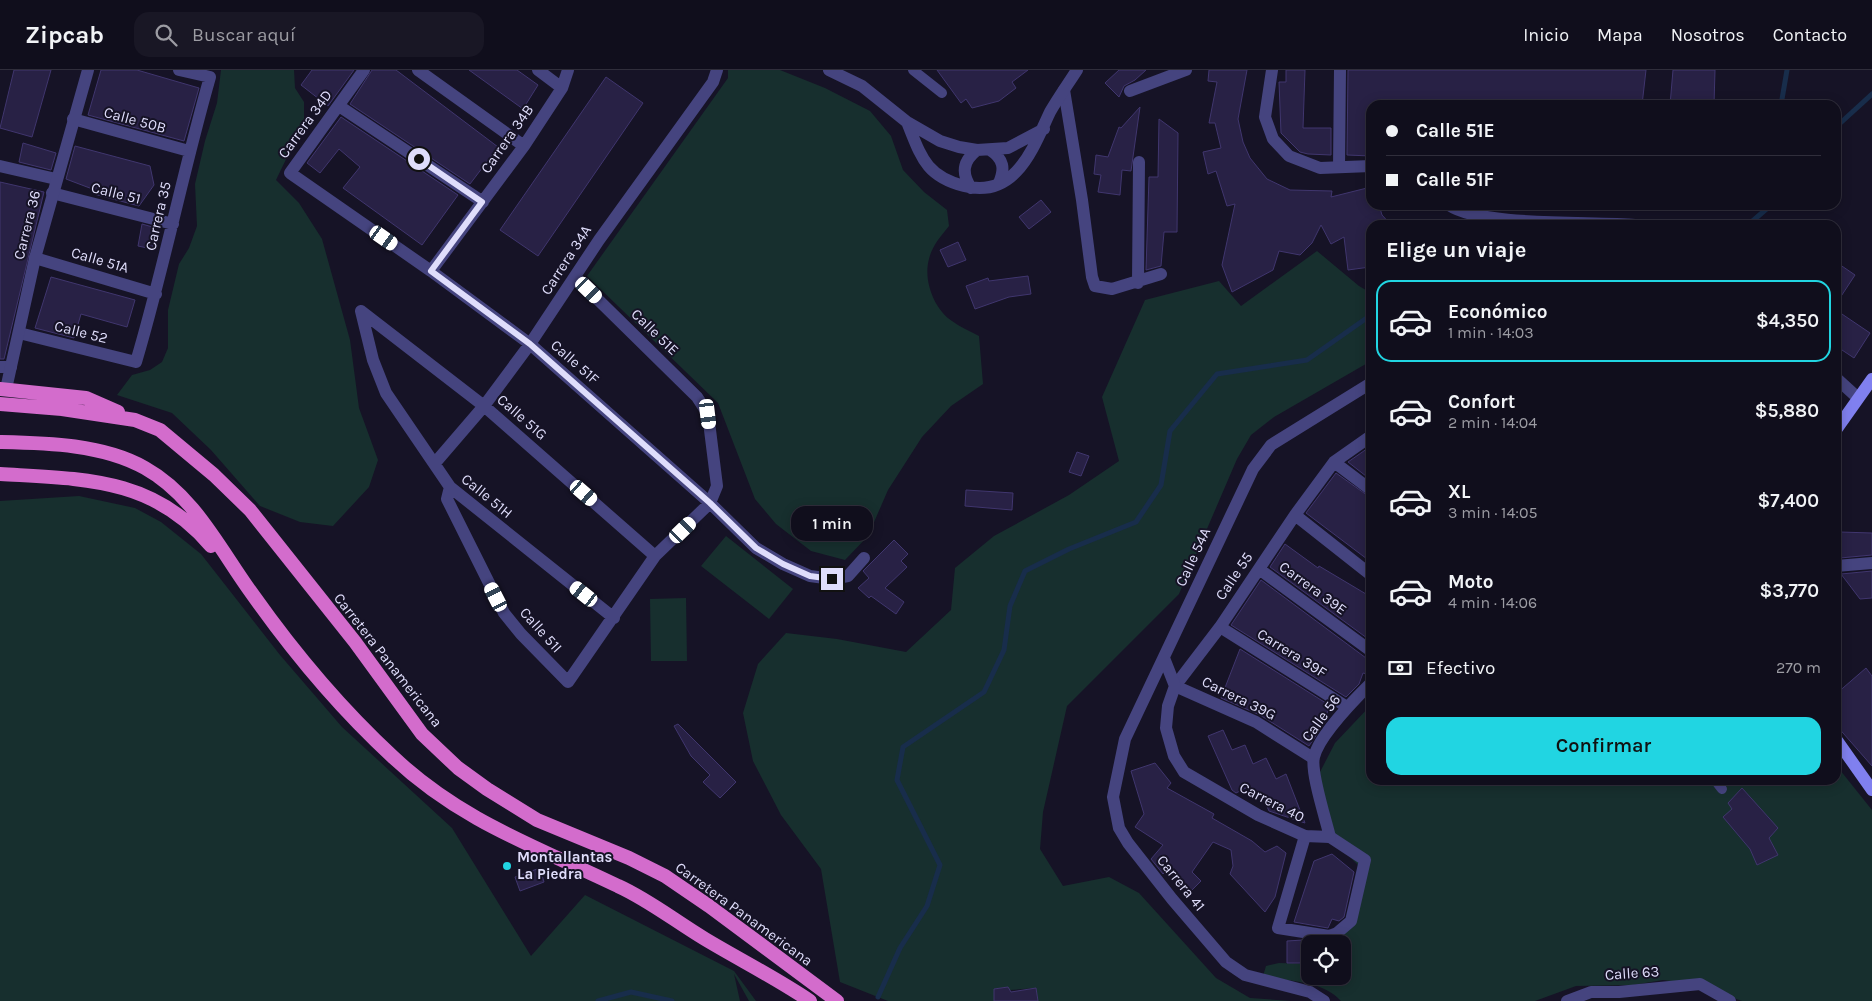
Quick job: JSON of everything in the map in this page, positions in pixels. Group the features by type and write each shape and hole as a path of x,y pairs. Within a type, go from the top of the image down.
{"highway":[{"path":"3,389 86,398 134,420"},
{"name":"Carretera Panamericana","path":"0,404 62,409 134,420 160,430 186,451 250,510 355,642 422,734 458,768 487,789 537,820 629,858 665,876 709,906 837,1001"},
{"path":"0,442 77,448 125,459 145,468 169,486 197,514 253,595"},
{"path":"0,474 70,478 105,484 150,497 181,515 201,534 253,595 353,719 394,759 433,791 469,815 526,845 619,886 659,908 797,996 810,1001"}],"main road":[{"path":"1841,423 1872,379"},
{"path":"1841,746 1872,790"}],"street":[{"name":"Carrera 36","path":"3,389 6,367 19,333 35,258 52,193 88,70"},
{"name":"Carrera 35","path":"136,362 156,294 189,151 210,77 182,70"},
{"name":"Carrera 34D","path":"290,173 364,70"},
{"path":"418,70 524,146"},
{"path":"538,70 562,88"},
{"name":"Carrera 34B","path":"431,271 524,146 562,88 568,70"},
{"name":"Carrera 34A","path":"435,462 484,406 530,344 608,226 713,82 717,70"},
{"path":"829,70 862,86 907,122 940,141 984,150 998,156 1003,164 1003,174 999,183"},
{"path":"907,122 923,161 936,175 971,188 985,188 1013,175 1027,162 1044,130 1050,112 1076,70"},
{"path":"1130,91 1186,70"},
{"path":"1272,70 1265,117 1273,139 1289,156 1320,168 1366,166"},
{"path":"1339,167 1340,70"},
{"path":"1064,90 1082,200 1092,277 1095,286 1112,289 1138,283 1161,274"},
{"path":"339,106 482,202"},
{"name":"Calle 50B","path":"73,119 189,151"},
{"path":"971,188 965,178 964,167 969,157 984,150 1015,145 1044,130"},
{"path":"1138,283 1139,162"},
{"path":"0,166 56,178"},
{"name":"Calle 51F","path":"290,173 431,271 530,344 710,503 756,548 783,564 810,576 832,579 848,576 864,558"},
{"name":"Calle 51","path":"52,193 173,224"},
{"path":"1462,210 1476,215 1541,220"},
{"name":"Calle 51A","path":"35,258 156,294"},
{"name":"Calle 51E","path":"575,277 697,396 708,414 717,486 710,503"},
{"name":"Calle 51G","path":"361,310 484,406 655,556"},
{"name":"Calle 51H","path":"361,310 373,360 386,393 435,462 450,487 614,618"},
{"name":"Calle 52","path":"19,333 136,362"},
{"path":"1841,383 1858,398"},
{"name":"Calle 54A","path":"1113,797 1125,739 1253,469 1271,445 1366,386"},
{"name":"Calle 55","path":"1174,756 1166,728 1168,706 1175,686 1220,627 1295,515 1334,462 1366,440"},
{"path":"1334,462 1366,486"},
{"name":"Calle 51I","path":"450,487 446,499 504,613 521,634 568,682 614,618"},
{"path":"614,618 655,556 710,503"},
{"path":"1295,515 1366,571"},
{"path":"1841,566 1872,563"},
{"name":"Carrera 39E","path":"1259,568 1366,647"},
{"name":"Carrera 39F","path":"1220,627 1347,707"},
{"path":"1164,658 1175,686"},
{"name":"Carrera 39G","path":"1175,686 1256,722 1313,758"},
{"name":"Calle 56","path":"1330,837 1316,780 1313,758 1318,747 1347,707 1366,688"},
{"name":"Carrera 40","path":"1174,756 1184,772 1258,815 1305,836 1330,837"},
{"name":"Carrera 41","path":"1113,797 1119,828 1128,843 1172,899 1226,962 1245,975 1310,992 1324,1001"},
{"path":"1305,836 1278,928 1329,936 1337,933 1352,921 1366,860 1330,837"},
{"name":"Calle 63","path":"1567,1001 1593,996 1621,997 1700,984 1730,1001"}],"lane":[{"path":"913,70 942,93"},
{"path":"1718,785 1722,789"}],"green space":[{"path":"221,70 294,70 295,88 304,102 304,122 276,180 299,203 322,239 350,340 359,408 378,460 369,487 333,526 300,522 260,506 211,450 172,413 117,395 132,375 150,370 162,362 168,348 168,310 179,264 189,248 197,226 195,184 205,141 217,103"},
{"path":"728,70 780,70 825,88 870,111 891,136 903,170 924,192 947,210 949,226 930,254 928,267 929,285 935,302 946,316 979,336 983,384 951,406 922,437 888,490 868,536 845,560 811,551 776,524 755,499 718,403 587,276 728,78"},
{"path":"1317,251 1366,290 1366,364 1274,417 1251,435 1237,459 1179,594 1067,706 1043,812 1040,849 1063,886 1109,877 1139,893 1216,978 1250,998 1291,1001 1038,1001 1036,988 1010,990 1007,987 994,989 994,1001 888,1001 840,982 821,869 781,815 753,761 743,713 758,664 786,633 837,639 906,652 951,610 955,568 994,536 1069,495 1119,461 1102,397 1145,300 1219,281 1241,306"},
{"path":"79,496 135,508 161,522 201,554 280,655 342,727 452,828 531,956 585,895 734,971 756,1001 749,1001 734,974 740,1001 0,1001 0,501"},
{"path":"726,536 793,589 769,619 701,566"},
{"path":"686,598 687,661 651,661 650,599"},
{"path":"1366,710 1366,785 1841,785 1841,771 1872,810 1872,1001 1742,1001 1694,984 1663,980 1633,985 1576,986 1535,1001 1341,1001 1334,994 1315,985 1351,985 1351,935 1339,935 1364,878 1357,864 1330,837 1320,772 1335,743"},
{"path":"1279,963 1301,964 1301,982 1263,976 1266,966"}],"building":[{"path":"14,70 51,70 32,137 0,128"},
{"path":"101,70 137,70 199,88 184,141 88,115"},
{"path":"312,70 354,70 328,106 301,85"},
{"path":"372,70 396,70 498,147 470,184 350,104"},
{"path":"469,70 517,70 538,85 523,109"},
{"path":"937,70 1028,70 1012,82 1016,88 999,101 972,108 966,99 961,103"},
{"path":"1119,70 1146,70 1135,80 1124,86 1119,97 1105,83"},
{"path":"1209,70 1247,70 1238,119 1243,142 1250,158 1267,179 1290,190 1332,191 1331,197 1366,188 1366,210 1380,210 1386,220 1366,220 1366,268 1348,270 1344,237 1331,244 1321,225 1312,243 1300,255 1279,251 1273,270 1232,292 1222,265 1235,204 1227,206 1216,171 1208,174 1203,152 1221,148 1215,123 1209,123 1217,82 1208,81"},
{"path":"1286,70 1305,70 1303,128 1331,128 1331,155 1300,152 1281,133 1279,82 1286,82"},
{"path":"1348,70 1646,70 1643,100 1366,100 1366,156 1347,155"},
{"path":"1673,70 1715,70 1714,100 1670,100"},
{"path":"606,77 643,103 538,256 500,230"},
{"path":"1140,107 1131,171 1122,170 1120,195 1098,192 1101,175 1094,174 1096,155 1108,157 1119,127 1121,128"},
{"path":"341,117 458,195 422,245 343,188 360,167 339,149 320,173 307,163"},
{"path":"1159,119 1178,133 1177,232 1164,232 1161,266 1146,270 1149,177 1158,177"},
{"path":"23,143 56,153 51,170 19,162"},
{"path":"75,146 150,166 154,185 139,206 94,194 95,190 66,179"},
{"path":"0,182 44,192 4,359 0,359"},
{"path":"1041,200 1051,212 1029,229 1019,217"},
{"path":"142,224 156,228 152,249 138,246"},
{"path":"958,242 966,260 948,267 940,250"},
{"path":"1841,265 1855,275 1841,296"},
{"path":"1028,276 1031,294 1009,297 975,309 966,286 988,278 989,281"},
{"path":"51,277 135,300 127,327 81,314 74,338 35,328"},
{"path":"1841,313 1870,333 1854,358 1841,349"},
{"path":"1366,449 1366,476 1348,462"},
{"path":"1077,452 1089,456 1081,476 1069,472"},
{"path":"1336,473 1366,494 1366,558 1306,513"},
{"path":"966,490 1013,493 1012,510 965,506"},
{"path":"1841,532 1872,533 1872,555 1841,558"},
{"path":"894,540 908,554 901,561 907,567 885,588 904,602 896,614 871,596 869,598 858,588 869,578 863,571"},
{"path":"1285,544 1318,568 1319,566 1366,594 1366,637 1270,567"},
{"path":"1872,571 1872,598 1860,599 1841,574"},
{"path":"1261,580 1366,658 1366,674 1363,673 1359,684 1346,697 1231,625"},
{"path":"1240,649 1329,705 1325,722 1309,746 1260,715 1221,698"},
{"path":"1866,668 1872,676 1872,766 1841,731 1841,690"},
{"path":"678,724 736,782 720,798 703,782 710,775 691,756 674,726"},
{"path":"1223,730 1232,750 1245,745 1253,764 1266,758 1276,779 1286,774 1305,823 1269,811 1261,793 1252,797 1248,787 1236,793 1232,790 1208,736"},
{"path":"1155,763 1171,783 1167,788 1214,814 1212,818 1252,841 1265,852 1277,846 1286,853 1275,897 1265,912 1230,874 1233,866 1231,850 1213,842 1192,872 1201,881 1190,892 1168,869 1163,874 1151,859 1163,845 1135,827 1144,814 1131,771"},
{"path":"1742,788 1778,828 1769,838 1778,855 1757,865 1750,849 1723,817 1732,809 1728,803"},
{"path":"1332,854 1354,872 1344,917 1339,921 1332,919 1328,928 1294,922 1314,861"},
{"path":"540,868 544,882 520,891 515,877"},
{"path":"1301,940 1301,963 1287,963 1287,941"},
{"path":"1008,987 1011,992 1036,988 1038,1001 994,1001 994,989"}],"waterway":[{"path":"1782,100 1787,70"},
{"path":"1841,122 1872,94"},
{"path":"1754,220 1765,210"},
{"path":"878,997 900,948 927,906 940,865 897,780 903,747 984,692 1004,650 1010,606 1025,571 1069,549 1136,522 1161,485 1170,431 1217,374 1307,360 1366,319"},
{"path":"598,1001 631,992 672,1001"}],"place":[{"name":"Montallantas La Piedra","path":"507,866"}],"route":[{"path":"419,159 482,202 431,271 530,344 710,503 756,548 783,564 810,576 832,579"}]}
